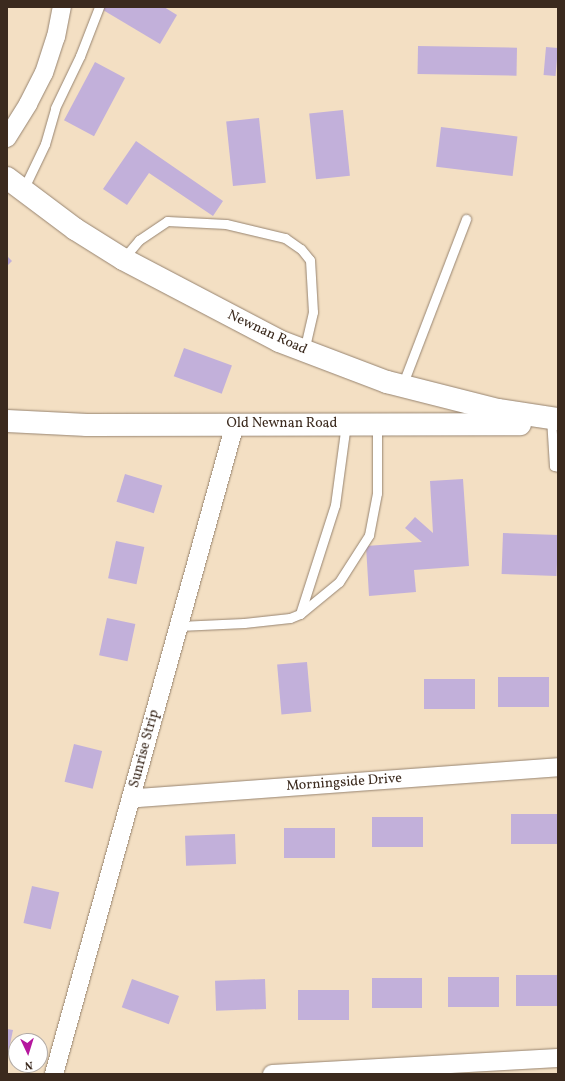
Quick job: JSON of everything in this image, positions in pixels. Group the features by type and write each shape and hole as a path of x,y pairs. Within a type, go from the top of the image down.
{"main road":[{"name":"Newnan Road","path":"15,184 75,229 123,259 279,342 402,386 498,410 554,421"},
{"name":"Old Newnan Road","path":"7,421 87,425 377,424 554,421"}],"street":[{"path":"7,138 28,104 44,73 56,36 62,7"},
{"name":"Sunrise Strip","path":"54,1074 134,792 235,424"},
{"name":"Morningside Drive","path":"134,792 138,798 558,767"},
{"path":"272,1074 558,1058"}],"lane":[{"path":"15,184 45,144 55,108 80,56 98,7"},
{"path":"402,386 466,219"},
{"path":"123,259 139,240 167,221 226,224 284,238 301,249 310,260 313,312 304,351"},
{"path":"554,421 554,466 558,467"},
{"path":"300,614 335,505 346,424"},
{"path":"179,626 244,623 290,618 300,614 339,582 369,535 377,493 377,424"}],"building":[{"path":"105,7 164,7 177,15 160,44 103,10"},
{"path":"418,46 517,48 516,76 418,74"},
{"path":"546,47 558,48 556,76 544,75"},
{"path":"95,62 125,78 94,136 64,120"},
{"path":"343,110 350,176 316,179 309,114"},
{"path":"259,118 266,183 233,186 226,121"},
{"path":"441,127 517,136 513,176 436,167"},
{"path":"136,141 223,201 213,216 149,173 127,205 103,189"},
{"path":"7,256 12,261 7,266"},
{"path":"184,348 232,365 222,394 174,376"},
{"path":"125,474 162,485 154,513 117,502"},
{"path":"463,479 469,566 414,570 416,592 369,596 366,546 422,542 405,528 415,517 433,533 430,481"},
{"path":"503,533 558,535 557,576 502,574"},
{"path":"116,541 144,547 136,584 108,578"},
{"path":"107,618 135,624 127,661 99,655"},
{"path":"307,662 311,712 281,714 277,665"},
{"path":"498,677 549,677 549,707 498,707"},
{"path":"424,679 475,679 475,709 424,709"},
{"path":"74,744 102,751 93,789 65,782"},
{"path":"511,814 558,814 558,844 511,844"},
{"path":"372,817 423,817 423,847 372,847"},
{"path":"284,828 335,828 335,858 284,858"},
{"path":"235,834 236,864 186,866 185,836"},
{"path":"32,886 59,892 51,929 23,923"},
{"path":"516,975 558,975 558,1006 516,1006"},
{"path":"448,977 499,977 499,1007 448,1007"},
{"path":"372,978 422,978 422,1008 372,1008"},
{"path":"132,979 179,996 169,1024 122,1007"},
{"path":"265,979 266,1009 216,1011 215,981"},
{"path":"298,990 349,990 349,1020 298,1020"},
{"path":"7,1029 13,1030 12,1033 8,1033 7,1054"}]}
